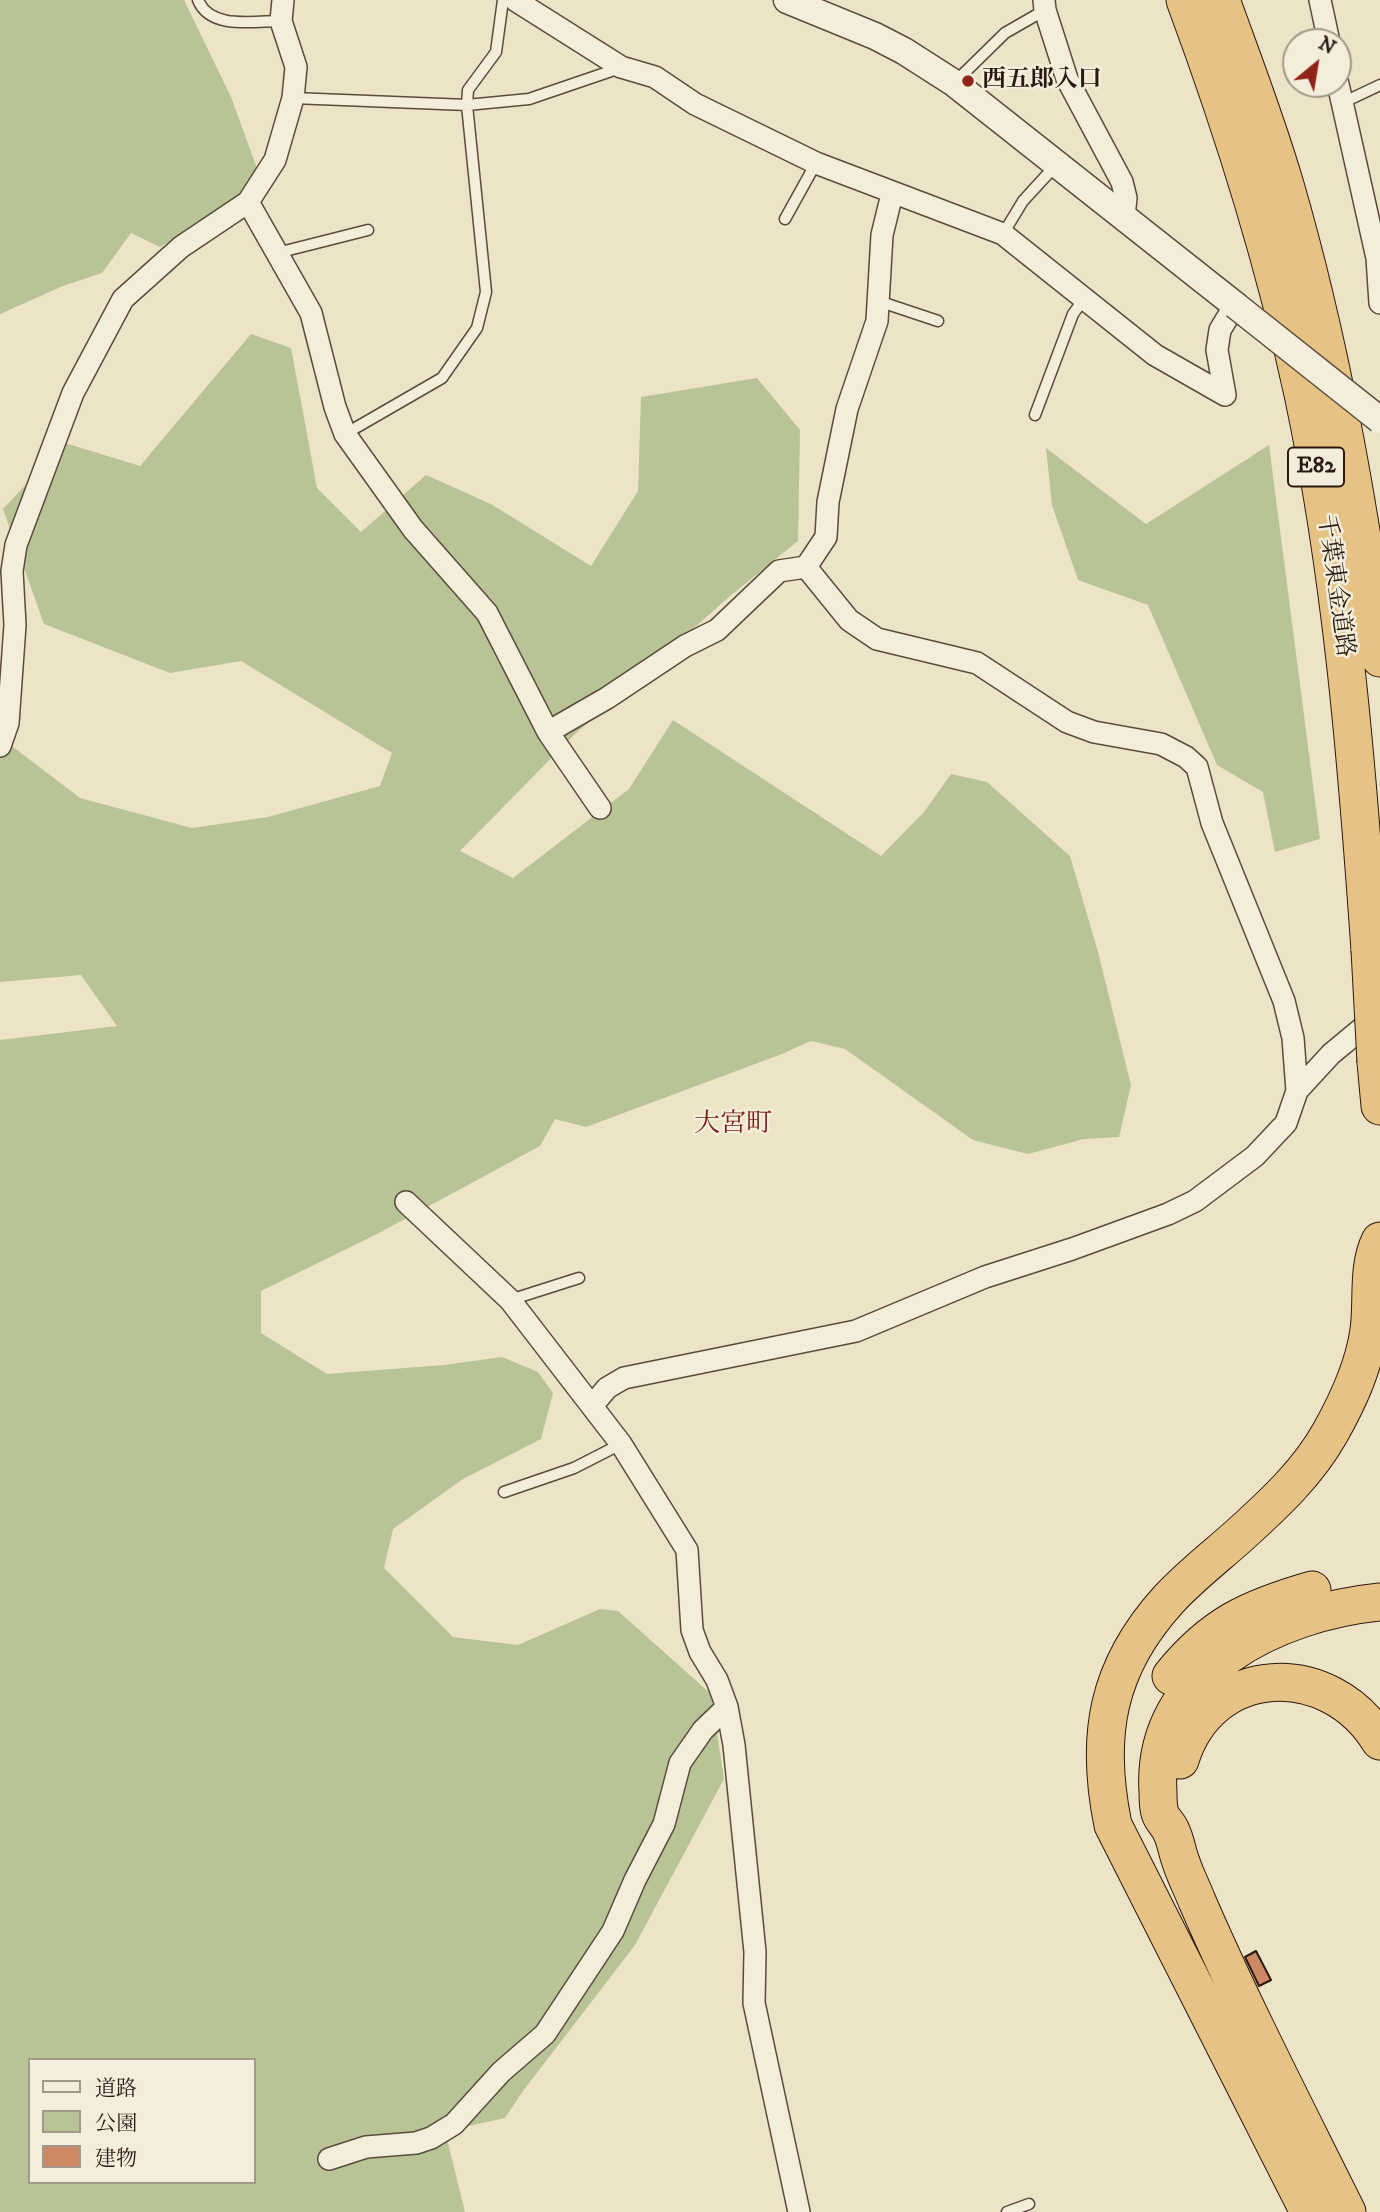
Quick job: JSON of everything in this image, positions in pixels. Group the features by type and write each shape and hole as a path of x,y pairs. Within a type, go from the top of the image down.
{"highway":[{"name":"千葉東金道路","path":"1185,0 1223,102 1276,280 1303,396 1325,519 1350,699 1359,792 1380,1106"},
{"name":"千葉東金道路","path":"1221,0 1284,183 1320,318 1343,425 1380,658"},
{"path":"1320,318 1355,424 1380,556"},
{"path":"1309,2212 1113,1825 1104,1762 1105,1736 1107,1713 1115,1688 1126,1661 1147,1626 1170,1598 1284,1494 1328,1436 1348,1400 1361,1366 1369,1331 1374,1253 1380,1241"},
{"path":"1130,1861 1134,1824 1132,1784 1135,1757 1154,1705 1187,1657 1233,1619 1261,1606 1332,1584 1380,1577"},
{"path":"1347,2212 1228,1972 1181,1863 1171,1831 1160,1814 1159,1758 1167,1730 1179,1706 1214,1665 1256,1636 1319,1613 1380,1602"},
{"path":"1171,1831 1178,1768 1184,1745 1198,1722 1213,1706 1234,1693 1277,1680 1305,1684 1331,1694 1355,1711 1380,1741"}],"street":[{"path":"0,746 8,723 15,625 12,571 16,545 74,393 123,299 181,247 248,202 275,160 293,98 296,67 281,22 283,0"},
{"path":"515,0 621,67 655,77 695,104 816,163 1003,234 1155,355 1225,395 1217,350 1220,330 1235,305"},
{"path":"787,0 875,36 954,83 1380,419"},
{"path":"1320,0 1326,28"},
{"path":"1044,5 1067,79 1122,182 1126,198 1124,216"},
{"path":"1341,98 1377,258 1380,303"},
{"path":"548,732 607,698 684,646 717,630 779,571 806,567 826,537 828,502 847,409 877,321 882,235 892,194"},
{"path":"248,202 311,313 334,407 345,434 413,529 486,613 548,732 600,808"},
{"path":"592,1406 607,1388 624,1378 856,1331 985,1277 1168,1214 1195,1201 1255,1156 1286,1123 1297,1091 1293,1038 1284,1001 1212,822 1196,767 1186,757 1161,744 1094,732 1067,722 977,663 877,639 849,620 806,567"},
{"path":"1297,1091 1331,1054 1380,1014"},
{"path":"406,1202 510,1300 621,1444 687,1550 692,1630 727,1707 734,1745 755,1952 754,2003 799,2212"},
{"path":"329,2159 366,2147 416,2143 431,2138 454,2124 501,2072 545,2034 613,1931 664,1824 680,1763 703,1730 727,1707"}],"lane":[{"path":"198,0 204,13 215,19 281,22"},
{"path":"345,434 442,378 477,328 486,292 467,105 468,90 496,52 503,0"},
{"path":"954,83 1005,33 1044,5"},
{"path":"293,98 467,105 529,99 621,67"},
{"path":"1352,91 1380,85"},
{"path":"785,219 816,163"},
{"path":"1003,234 1023,201 1057,164"},
{"path":"277,253 368,230"},
{"path":"1035,415 1073,314 1084,299"},
{"path":"878,301 938,321"},
{"path":"510,1300 579,1278"},
{"path":"504,1492 574,1468 621,1444"},
{"path":"1007,2212 1029,2204"}],"green space":[{"path":"0,0 184,0 231,97 262,182 160,247 131,233 102,273 63,286 0,314"},
{"path":"251,334 291,348 317,488 361,532 426,475 491,504 591,566 638,491 641,397 757,378 800,430 798,541 730,596 574,735 460,851 513,878 629,789 673,720 881,856 924,812 951,774 987,782 1070,856 1098,952 1131,1085 1119,1137 1084,1139 1028,1154 973,1140 845,1049 811,1041 586,1127 555,1119 540,1146 379,1233 261,1291 261,1333 327,1374 444,1365 502,1357 538,1372 553,1393 541,1439 463,1479 393,1529 384,1568 453,1637 518,1645 600,1609 618,1611 711,1694 724,1779 635,1945 505,2118 445,2131 465,2212 0,2212 0,1040 117,1026 81,975 0,982 0,737 80,798 192,828 268,817 380,786 392,753 241,661 170,673 44,624 3,509 65,443 140,466"},
{"path":"1269,445 1320,839 1275,852 1263,792 1217,765 1148,605 1078,580 1052,505 1046,448 1146,524"}],"building":[{"path":"1256,1951 1271,1980 1259,1986 1245,1957"}],"place":[{"name":"西五郎入口","path":"968,81"}],"district":[{"name":"大宮町","path":"733,1126"}]}
